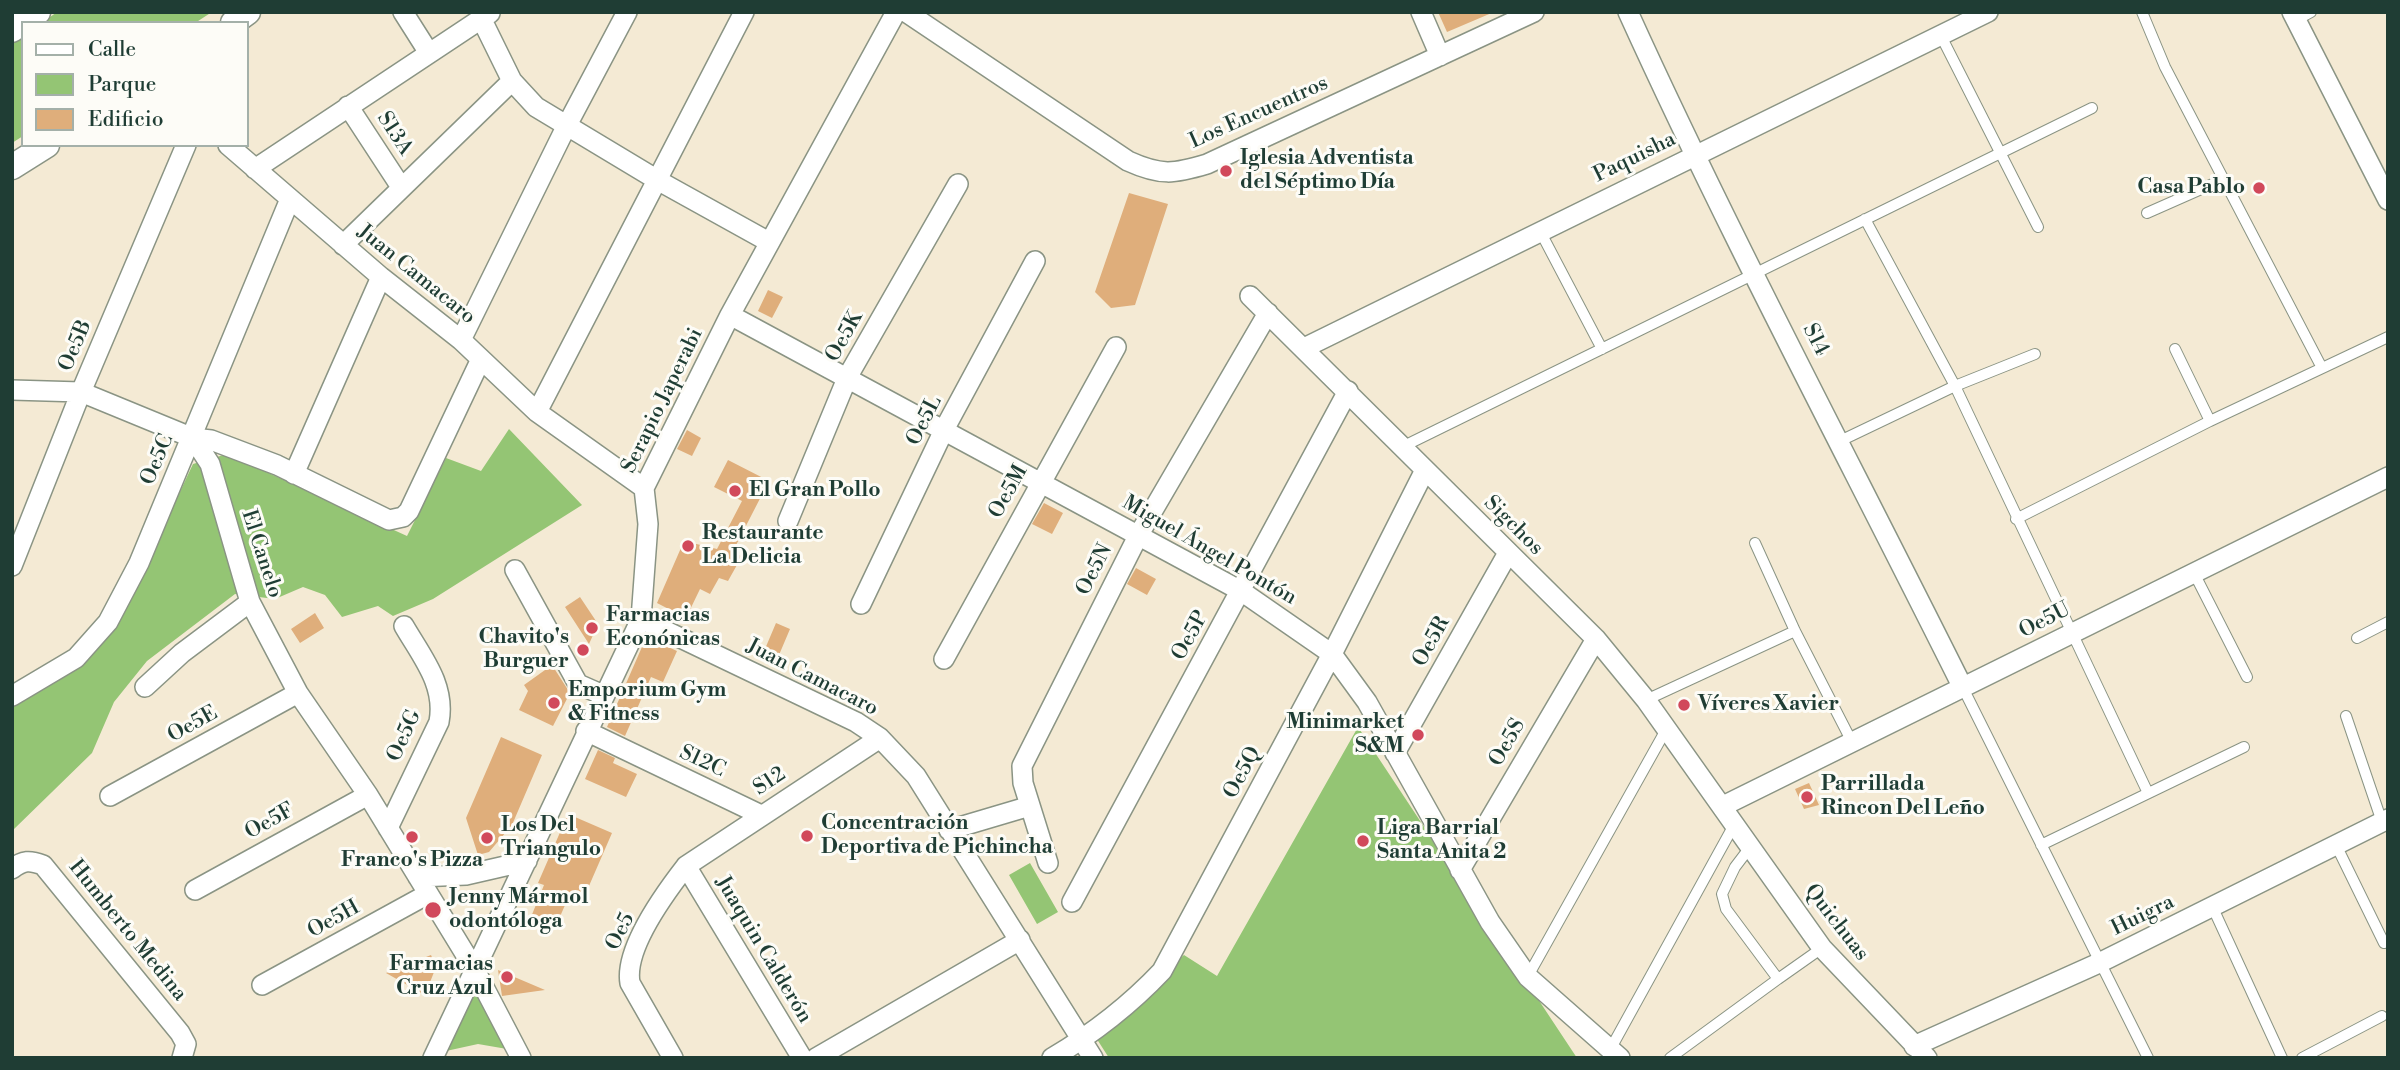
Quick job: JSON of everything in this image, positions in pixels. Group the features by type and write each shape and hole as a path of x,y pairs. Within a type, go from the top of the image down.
{"street":[{"path":"403,12 429,53"},
{"path":"461,340 566,127 627,12"},
{"path":"537,412 659,181 744,12"},
{"name":"Serapio Japerabi","path":"433,1058 641,619 648,524 644,488 730,314 896,12"},
{"name":"Los Encuentros","path":"906,12 1128,161 1149,171 1174,174 1207,164 1534,12"},
{"path":"1421,12 1440,56"},
{"name":"S14","path":"1628,12 1693,155 1840,440 1963,688"},
{"name":"Paquisha","path":"1304,348 1988,12"},
{"path":"255,169 486,15 512,81 536,107 659,181 769,242"},
{"path":"2300,15 2385,190"},
{"path":"343,245 512,81"},
{"name":"S13A","path":"348,106 401,187"},
{"path":"12,167 44,147"},
{"name":"Oe5B","path":"12,566 81,392 185,147"},
{"name":"Juan Camacaro","path":"230,147 381,277 461,340 537,412 644,488"},
{"name":"Oe5K","path":"788,521 848,376 958,184"},
{"name":"Oe5C","path":"12,696 76,658 108,622 139,563 193,438 290,199"},
{"name":"Oe5L","path":"860,604 946,428 1035,261"},
{"path":"293,474 381,277"},
{"name":"Sigchos","path":"1251,296 1595,639 1646,700 1723,806"},
{"name":"Oe5N","path":"1048,863 1030,806 1022,766 1138,536 1268,313"},
{"name":"Miguel Ángel Pontón","path":"730,314 946,428 1241,591 1332,654 1367,702 1490,922 1528,977 1568,1015 1616,1053"},
{"name":"Oe5M","path":"944,659 1116,347"},
{"path":"12,390 81,392 193,438 218,442 389,520 403,517 409,512 481,359"},
{"name":"Oe5P","path":"1072,902 1348,391"},
{"name":"El Canelo","path":"193,438 210,464 250,602 298,693 368,795 475,970 522,1058"},
{"name":"Oe5Q","path":"1052,1058 1125,1009 1162,971 1332,654 1425,470"},
{"name":"Oe5U","path":"1723,806 2388,477"},
{"name":"Oe5R","path":"1395,753 1508,553"},
{"path":"515,570 578,684 603,695"},
{"path":"145,687 182,653 250,602"},
{"name":"Juan Camacaro","path":"641,619 856,722 880,738 915,776 1093,1058"},
{"name":"Oe5G","path":"388,828 439,722 442,706 440,689 404,626"},
{"name":"Oe5S","path":"1460,870 1595,639"},
{"name":"Oe5E","path":"110,796 298,693"},
{"name":"S12C","path":"586,732 761,815"},
{"name":"S12","path":"686,866 880,738"},
{"name":"Oe5F","path":"195,890 368,795"},
{"path":"950,830 1030,806"},
{"name":"Quichuas","path":"1723,806 1822,948 1920,1052"},
{"name":"Huigra","path":"1920,1052 2385,820"},
{"name":"Humberto Medina","path":"12,869 20,862 32,860 43,864 180,1033 186,1044 182,1058"},
{"path":"423,885 527,861"},
{"name":"Oe5","path":"673,1058 630,983 628,969 633,952 686,866"},
{"name":"Juaquin Calderón","path":"686,866 802,1058"},
{"name":"Oe5H","path":"262,985 423,885"},
{"path":"816,1058 1020,940"}],"lane":[{"path":"2142,12 2165,67 2322,368"},
{"path":"1941,36 2038,227"},
{"path":"1404,446 2092,108"},
{"path":"2147,213 2224,179"},
{"path":"1865,219 1955,386 2148,793"},
{"path":"1540,231 1602,349"},
{"path":"2016,519 2210,421 2388,337"},
{"path":"2175,349 2210,421"},
{"path":"1840,440 1955,386 2035,354"},
{"path":"1755,543 1795,631 1853,744"},
{"path":"2193,573 2247,677"},
{"path":"2357,638 2388,622"},
{"path":"1646,700 1795,631"},
{"path":"1963,688 2148,1058"},
{"path":"2346,716 2385,820"},
{"path":"1528,977 1667,728"},
{"path":"2041,845 2245,747"},
{"path":"1616,1053 1735,823"},
{"path":"2336,845 2384,943"},
{"path":"1751,846 1735,867 1722,894 1726,909 1778,979"},
{"path":"2212,906 2282,1058"},
{"path":"1670,1058 1822,948"},
{"path":"2302,1058 2382,1016"}],"green space":[{"path":"57,12 212,12 198,21 45,21"},
{"path":"21,37 21,137 12,143 12,44"},
{"path":"509,429 582,505 433,599 393,616 378,606 342,617 325,595 303,587 275,599 235,594 147,661 114,702 92,753 12,831 12,691 77,660 138,581 193,464 227,454 407,536 446,458 481,471"},
{"name":"Liga Barrial Santa Anita 2","path":"1358,727 1577,1058 1109,1058 1093,1033 1184,955 1217,976"},
{"path":"1030,863 1058,912 1037,924 1009,875"},
{"path":"474,990 507,1049 478,1044 446,1051"}],"building":[{"path":"1438,12 1494,12 1447,32"},
{"path":"1129,193 1168,204 1135,305 1111,308 1095,292"},
{"path":"768,290 783,297 772,318 758,311"},
{"path":"687,430 701,438 692,456 677,449"},
{"path":"728,460 769,481 732,553 742,556 728,581 719,578 710,594 700,589 686,618 657,603 684,541 717,549 742,501 714,487"},
{"path":"1044,503 1063,513 1052,534 1032,524"},
{"path":"1136,568 1156,579 1147,595 1127,584"},
{"path":"580,597 598,624 589,644 565,607"},
{"path":"315,613 324,628 300,643 291,629"},
{"path":"776,623 790,629 776,662 762,656"},
{"path":"651,639 677,651 663,682 651,677 625,736 607,727 645,640"},
{"path":"552,665 570,693 553,726 519,710 528,691 524,685"},
{"path":"501,737 542,755 512,825 489,852 478,855 466,818"},
{"path":"598,750 615,758 613,763 637,774 626,797 585,779"},
{"name":"Parrillada Rincon Del Leño","path":"1809,783 1819,805 1804,809 1795,789"},
{"path":"568,814 612,833 582,902 569,896 555,928 531,917 544,885 538,883"},
{"path":"431,955 436,967 425,995 386,973"},
{"name":"Farmacias Cruz Azul","path":"498,970 545,990 502,996"}],"place":[{"name":"Iglesia Adventista del Séptimo Día","path":"1226,171"},
{"name":"Casa Pablo","path":"2259,188"},
{"name":"El Gran Pollo","path":"735,491"},
{"name":"Restaurante La Delicia","path":"688,546"},
{"name":"Farmacias Econónicas","path":"592,628"},
{"name":"Chavito's Burguer","path":"583,650"},
{"name":"Emporium Gym & Fitness","path":"554,703"},
{"name":"Víveres Xavier","path":"1684,705"},
{"name":"Minimarket S&M","path":"1418,735"},
{"name":"Parrillada Rincon Del Leño","path":"1807,797"},
{"name":"Concentración Deportiva de Pichincha","path":"807,836"},
{"name":"Franco's Pizza","path":"412,837"},
{"name":"Los Del Triangulo","path":"487,838"},
{"name":"Liga Barrial Santa Anita 2","path":"1363,841"},
{"name":"Jenny Mármol odontóloga","path":"433,910"},
{"name":"Farmacias Cruz Azul","path":"507,977"}]}
